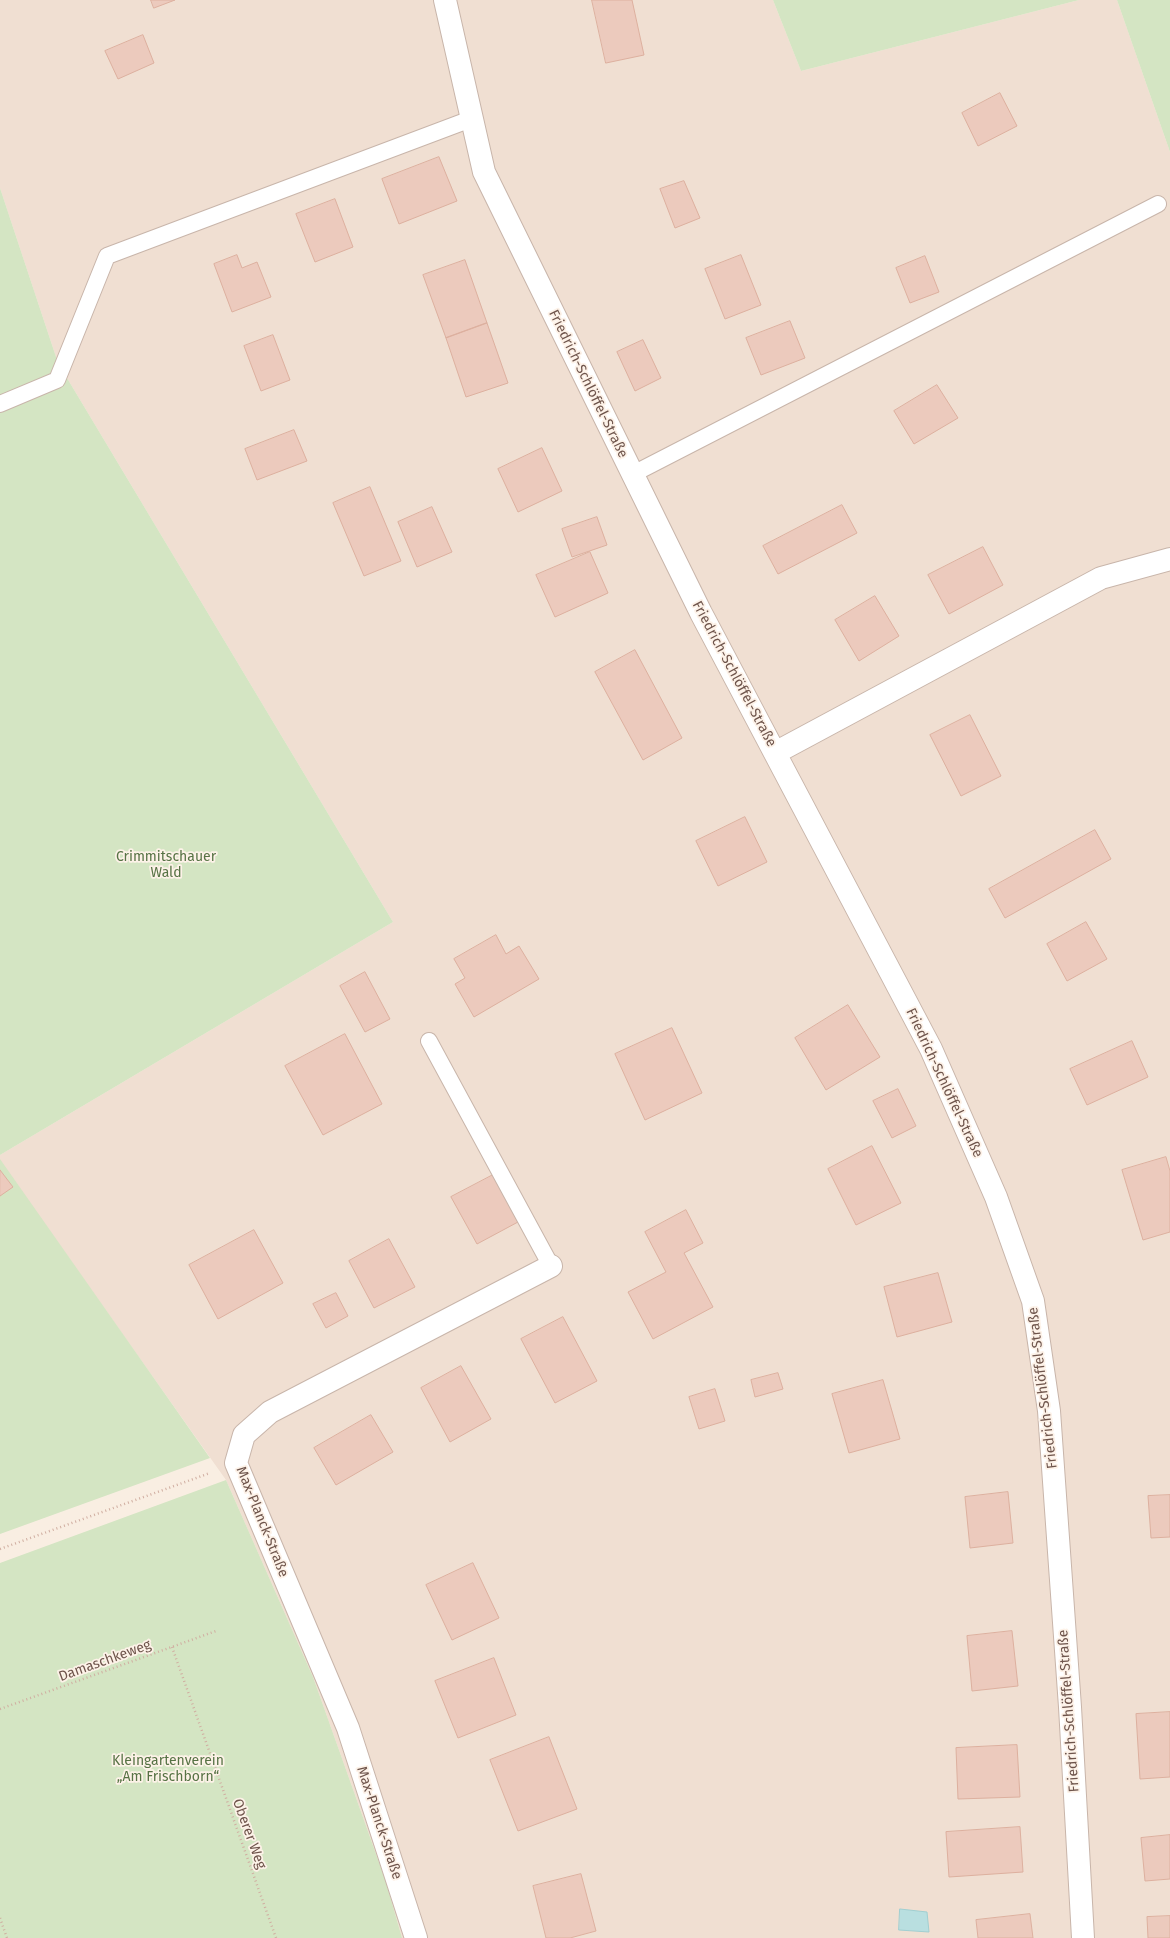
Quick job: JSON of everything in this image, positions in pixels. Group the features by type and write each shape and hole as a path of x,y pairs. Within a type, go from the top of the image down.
{"street":[{"name":"Friedrich-Schlöffel-Straße","path":"445,0 484,172 701,613 931,1049 996,1197 1033,1301 1049,1411 1069,1700 1083,1938"},
{"name":"Friedrich-Schlöffel-Straße","path":"775,752 1101,578 1170,558"},
{"name":"Max-Planck-Straße","path":"416,1938 348,1728 236,1463 244,1434 270,1412 551,1266"}],"lane":[{"path":"0,404 58,380 107,256 471,119"},
{"path":"633,474 1158,204"},
{"path":"429,1041 551,1266"}],"path":[{"path":"0,1549 236,1463"},
{"name":"Damaschkeweg","path":"0,1709 216,1631"},
{"name":"Oberer Weg","path":"172,1647 276,1938"},
{"path":"0,1918 7,1938"}],"shaded area":[{"path":"0,0 773,0 801,71 1079,0 1117,0 1170,152 1170,1938 402,1938 386,1882 313,1677 226,1480 0,1161 0,1155 393,922 58,363 0,188"}],"green space":[{"path":"773,0 1079,0 801,71"},
{"path":"1117,0 1170,0 1170,152"},
{"name":"Crimmitschauer Wald","path":"0,188 58,363 393,922 0,1155"},
{"path":"0,1159 210,1458 0,1534"},
{"name":"Kleingartenverein „Am Frischborn“","path":"226,1480 313,1677 386,1882 402,1938 0,1938 0,1563"}],"water":[{"path":"900,1909 927,1912 929,1932 899,1930"}],"building":[{"path":"151,0 175,0 154,8"},
{"path":"592,0 632,0 644,55 606,63"},
{"path":"143,35 154,63 118,79 105,51"},
{"path":"1000,93 1017,126 978,146 962,113"},
{"path":"439,157 457,201 399,224 382,179"},
{"path":"684,181 700,218 675,228 660,189"},
{"path":"335,199 353,247 315,262 296,214"},
{"path":"237,255 242,268 257,262 271,297 232,312 214,264"},
{"path":"741,255 761,305 725,319 705,269"},
{"path":"925,256 939,292 910,303 896,268"},
{"path":"465,260 487,323 446,338 423,275"},
{"path":"790,321 805,358 761,375 746,338"},
{"path":"487,323 508,383 466,397 446,338"},
{"path":"273,335 290,380 261,391 244,346"},
{"path":"643,340 661,378 635,391 617,352"},
{"path":"937,385 958,418 914,444 894,411"},
{"path":"294,430 307,461 257,480 245,449"},
{"path":"542,448 562,491 518,512 498,469"},
{"path":"370,487 401,561 364,576 333,503"},
{"path":"842,505 857,533 778,574 763,546"},
{"path":"432,507 452,552 417,567 398,522"},
{"path":"597,517 607,545 572,557 562,529"},
{"path":"983,547 1003,585 949,614 928,575"},
{"path":"590,552 608,593 555,617 536,575"},
{"path":"875,596 899,636 859,661 835,620"},
{"path":"635,650 682,738 643,760 595,672"},
{"path":"970,715 1001,776 961,796 930,735"},
{"path":"745,817 767,862 718,886 696,841"},
{"path":"1095,830 1111,859 1005,918 989,889"},
{"path":"1086,922 1107,959 1067,981 1047,944"},
{"path":"496,935 506,954 519,946 539,979 474,1017 455,984 465,978 454,959"},
{"path":"365,972 390,1019 365,1032 340,986"},
{"path":"848,1005 880,1057 826,1090 795,1038"},
{"path":"672,1028 702,1093 645,1120 615,1054"},
{"path":"345,1034 382,1104 323,1135 285,1066"},
{"path":"1132,1041 1148,1077 1087,1105 1070,1069"},
{"path":"898,1089 916,1126 892,1138 873,1101"},
{"path":"872,1146 901,1203 856,1225 828,1169"},
{"path":"1166,1157 1170,1171 1170,1232 1143,1240 1122,1170"},
{"path":"0,1170 13,1187 0,1196"},
{"path":"493,1175 518,1222 477,1244 451,1197"},
{"path":"686,1210 703,1243 684,1253 713,1307 653,1339 628,1292 666,1272 645,1232"},
{"path":"254,1230 283,1283 218,1319 189,1265"},
{"path":"389,1239 415,1287 374,1308 349,1261"},
{"path":"938,1273 952,1322 897,1337 884,1287"},
{"path":"336,1293 348,1316 326,1328 313,1304"},
{"path":"563,1317 597,1381 555,1403 521,1339"},
{"path":"461,1366 491,1419 450,1442 421,1388"},
{"path":"778,1373 783,1389 755,1397 751,1380"},
{"path":"883,1380 900,1439 849,1453 832,1394"},
{"path":"715,1389 725,1421 699,1429 689,1397"},
{"path":"371,1415 393,1452 336,1485 314,1448"},
{"path":"1008,1492 1013,1543 970,1548 965,1497"},
{"path":"1170,1495 1170,1537 1151,1538 1148,1496"},
{"path":"473,1563 499,1618 452,1640 426,1585"},
{"path":"1012,1631 1018,1686 972,1691 967,1636"},
{"path":"494,1658 516,1715 458,1738 435,1681"},
{"path":"1170,1712 1170,1777 1140,1779 1136,1714"},
{"path":"549,1737 577,1809 518,1831 490,1760"},
{"path":"1017,1745 1020,1797 958,1799 956,1748"},
{"path":"1020,1827 1023,1872 949,1877 946,1832"},
{"path":"1170,1835 1170,1879 1145,1881 1141,1838"},
{"path":"581,1874 596,1931 570,1938 546,1938 533,1886"},
{"path":"1030,1914 1033,1938 978,1938 976,1920"},
{"path":"1170,1916 1170,1938 1148,1938 1147,1917"}]}
